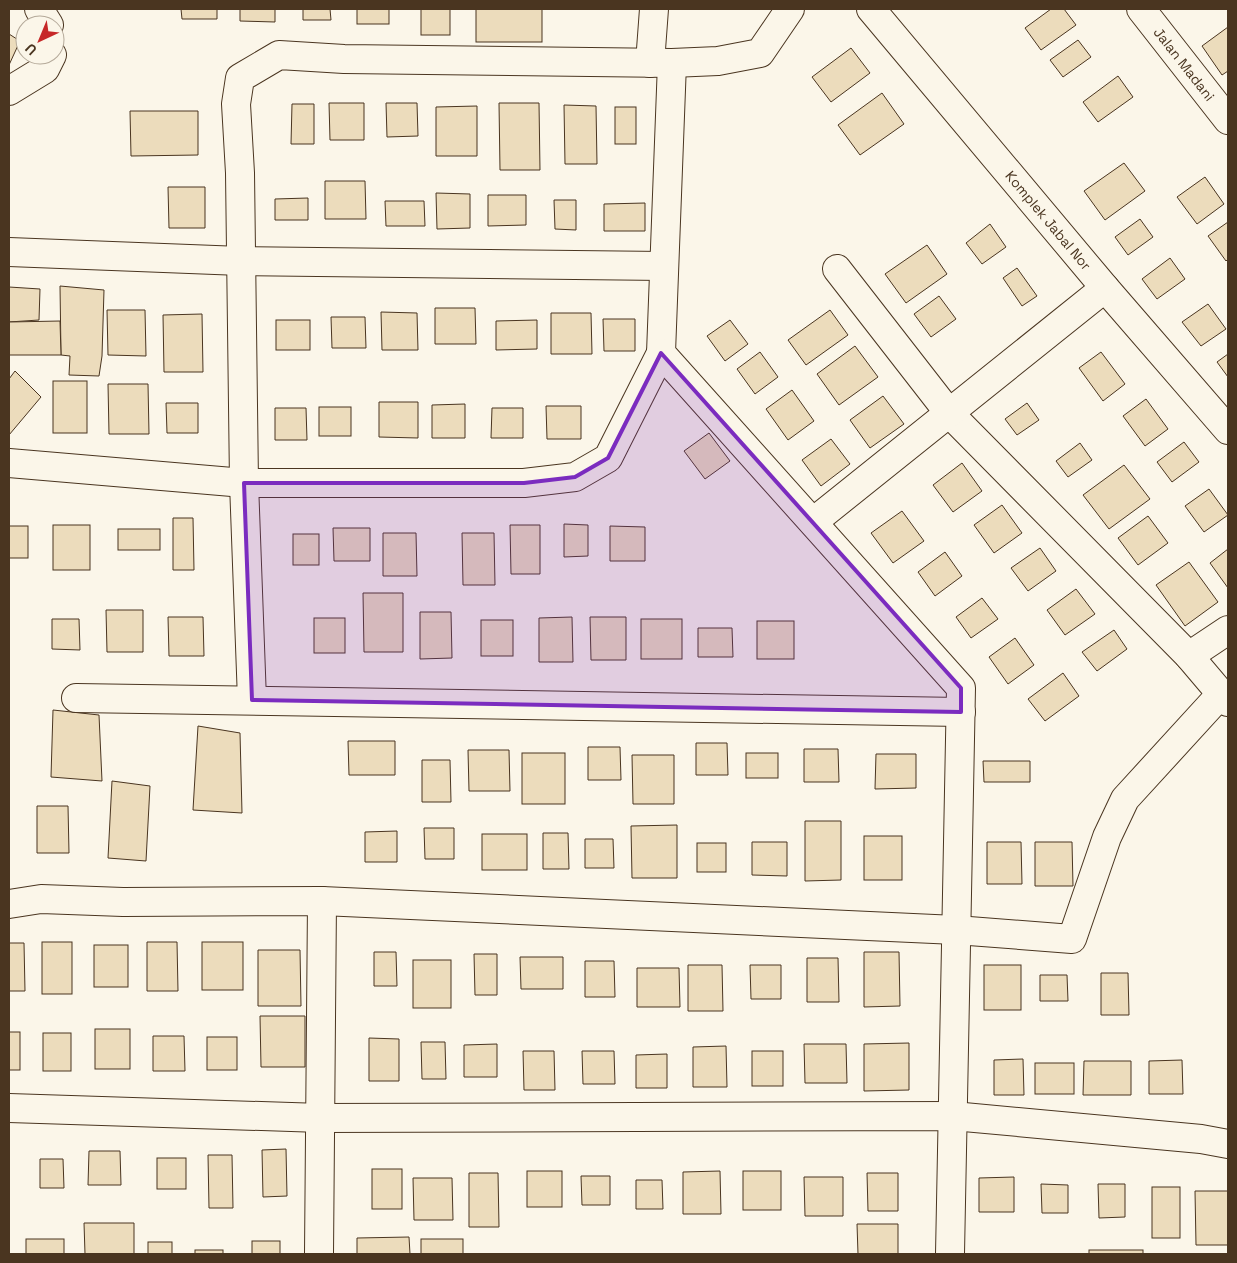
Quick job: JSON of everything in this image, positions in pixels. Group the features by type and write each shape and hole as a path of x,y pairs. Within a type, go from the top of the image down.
{"street":[{"path":"9,463 244,483 524,483 575,477 608,458 661,353 664,266 661,63 654,9"},
{"path":"252,700 244,483 240,173 236,104 240,78 279,55 344,59 661,63 718,61 760,53 790,9"},
{"name":"Komplek Jabal Nor","path":"871,9 1228,430"},
{"name":"Jalan Madani","path":"1140,9 1228,120"},
{"path":"9,91 45,70 47,65"},
{"path":"9,252 241,261 664,266"},
{"path":"9,904 41,900 123,902 322,901 956,930 1072,939 1107,836 1125,799 1225,698 1189,656 949,413 837,270"},
{"path":"813,522 1106,288"},
{"path":"661,353 961,688 950,1254"},
{"path":"1189,656 1228,630"},
{"path":"76,698 961,712"},
{"path":"319,1254 322,901"},
{"path":"9,1108 320,1118 953,1116 1201,1139 1228,1144"}],"highlighted area":[{"path":"661,353 961,688 961,712 252,700 244,483 524,483 575,477 608,458"}],"building":[{"path":"181,9 217,9 217,19 182,19"},
{"path":"240,9 275,9 275,22 240,21"},
{"path":"303,9 330,9 331,20 303,20"},
{"path":"357,9 389,9 389,24 357,24"},
{"path":"421,9 450,9 450,35 421,35"},
{"path":"476,9 542,9 542,42 476,42"},
{"path":"1051,9 1064,9 1076,25 1041,50 1025,28"},
{"path":"1228,27 1228,71 1222,75 1202,46"},
{"path":"9,34 15,38 15,52 9,65"},
{"path":"1078,40 1091,57 1063,77 1050,60"},
{"path":"851,48 870,73 831,102 812,77"},
{"path":"1118,76 1133,97 1098,122 1083,102"},
{"path":"882,93 904,124 860,155 838,125"},
{"path":"329,103 364,103 364,140 330,140"},
{"path":"386,103 417,103 418,136 387,137"},
{"path":"499,103 539,103 540,170 500,170"},
{"path":"292,104 314,104 314,144 291,144"},
{"path":"564,105 596,106 597,164 565,164"},
{"path":"477,106 477,156 436,156 436,107"},
{"path":"615,107 636,107 636,144 615,144"},
{"path":"130,111 198,111 198,155 131,156"},
{"path":"1124,163 1145,191 1105,220 1084,191"},
{"path":"1205,177 1224,204 1197,224 1177,197"},
{"path":"325,181 365,181 366,219 325,219"},
{"path":"168,187 205,187 205,228 169,228"},
{"path":"436,193 470,194 470,228 437,229"},
{"path":"488,195 526,195 526,225 488,226"},
{"path":"308,198 308,220 275,220 275,199"},
{"path":"554,200 576,200 576,230 555,229"},
{"path":"385,201 424,201 425,226 386,226"},
{"path":"645,203 645,231 604,231 604,204"},
{"path":"1140,219 1153,237 1128,255 1115,237"},
{"path":"1228,222 1228,259 1226,261 1208,236"},
{"path":"990,224 1006,247 982,264 966,243"},
{"path":"927,245 947,274 906,303 885,274"},
{"path":"1170,258 1185,279 1157,299 1142,279"},
{"path":"1017,268 1037,296 1022,306 1003,278"},
{"path":"60,286 104,290 102,356 99,376 69,375 70,356 61,355"},
{"path":"9,287 40,289 39,320 9,322"},
{"path":"939,296 956,319 931,337 914,314"},
{"path":"1208,304 1226,329 1201,346 1182,322"},
{"path":"435,308 475,308 476,344 435,344"},
{"path":"107,310 145,310 146,356 108,355"},
{"path":"830,310 848,335 806,365 788,340"},
{"path":"381,312 417,313 418,350 382,350"},
{"path":"551,313 591,313 592,354 551,354"},
{"path":"202,314 203,372 164,372 163,315"},
{"path":"331,317 365,317 366,348 332,348"},
{"path":"603,319 635,319 635,351 604,351"},
{"path":"276,320 310,320 310,350 276,350"},
{"path":"537,320 537,349 496,350 496,321"},
{"path":"730,320 748,344 725,361 707,336"},
{"path":"60,321 61,355 9,355 9,322"},
{"path":"855,346 878,377 839,405 817,374"},
{"path":"760,352 778,377 755,394 737,369"},
{"path":"1101,352 1125,384 1103,401 1079,368"},
{"path":"1228,354 1228,377 1217,362"},
{"path":"15,371 41,397 9,435 9,379"},
{"path":"53,381 87,381 87,433 53,433"},
{"path":"108,384 148,384 149,434 109,434"},
{"path":"792,390 814,421 788,440 766,409"},
{"path":"883,396 904,424 870,448 850,420"},
{"path":"1146,399 1168,429 1145,446 1123,416"},
{"path":"379,402 418,402 418,438 379,437"},
{"path":"166,403 198,403 198,433 167,433"},
{"path":"1027,403 1039,420 1017,435 1005,419"},
{"path":"465,404 465,438 432,438 432,405"},
{"path":"546,406 581,406 581,439 547,439"},
{"path":"319,407 351,407 351,436 319,436"},
{"path":"275,408 306,408 307,440 275,440"},
{"path":"492,408 523,408 523,438 491,438"},
{"path":"709,433 730,461 705,479 684,451"},
{"path":"831,439 850,464 821,486 802,460"},
{"path":"1184,442 1199,462 1172,482 1157,462"},
{"path":"1080,443 1092,460 1068,477 1056,461"},
{"path":"962,463 982,491 953,512 933,485"},
{"path":"1124,465 1150,499 1109,529 1083,495"},
{"path":"1209,489 1228,515 1204,532 1185,506"},
{"path":"1002,505 1022,533 994,553 974,525"},
{"path":"902,511 924,541 893,563 871,533"},
{"path":"1148,516 1168,543 1138,565 1118,538"},
{"path":"173,518 193,518 194,570 173,570"},
{"path":"564,524 588,525 588,556 564,557"},
{"path":"53,525 90,525 90,570 53,570"},
{"path":"510,525 540,525 540,574 511,574"},
{"path":"9,526 28,526 28,558 9,558"},
{"path":"610,526 645,527 645,561 610,561"},
{"path":"333,528 370,528 370,561 334,561"},
{"path":"118,529 160,529 160,550 118,550"},
{"path":"383,533 416,533 417,576 383,576"},
{"path":"462,533 494,533 495,585 463,585"},
{"path":"293,534 319,534 319,565 293,565"},
{"path":"1040,548 1056,571 1028,591 1011,568"},
{"path":"1228,549 1228,588 1210,563"},
{"path":"945,552 962,576 935,596 918,572"},
{"path":"1189,562 1218,602 1185,626 1156,585"},
{"path":"1076,589 1095,614 1065,635 1047,610"},
{"path":"363,593 403,593 403,652 364,652"},
{"path":"982,598 998,619 971,638 956,617"},
{"path":"106,610 143,610 143,652 107,652"},
{"path":"420,612 451,612 452,658 420,659"},
{"path":"168,617 203,617 204,656 169,656"},
{"path":"572,617 573,662 539,662 539,618"},
{"path":"590,617 626,617 626,660 591,660"},
{"path":"314,618 345,618 345,653 314,653"},
{"path":"52,619 79,619 80,650 52,649"},
{"path":"641,619 682,619 682,659 641,659"},
{"path":"481,620 513,620 513,656 481,656"},
{"path":"757,621 794,621 794,659 757,659"},
{"path":"698,628 732,628 733,657 698,657"},
{"path":"1114,630 1127,649 1097,671 1082,652"},
{"path":"1015,638 1034,665 1008,684 989,657"},
{"path":"1063,673 1079,696 1045,721 1028,699"},
{"path":"53,710 99,715 102,781 51,777"},
{"path":"198,726 240,733 242,813 193,810"},
{"path":"348,741 395,741 395,775 349,775"},
{"path":"696,743 727,743 728,775 696,775"},
{"path":"588,747 620,747 621,780 588,780"},
{"path":"804,749 838,749 839,782 804,782"},
{"path":"468,750 509,750 510,791 469,791"},
{"path":"522,753 565,753 565,804 522,804"},
{"path":"746,753 778,753 778,778 746,778"},
{"path":"876,754 916,754 916,788 875,789"},
{"path":"632,755 674,755 674,804 633,804"},
{"path":"422,760 450,760 451,802 422,802"},
{"path":"983,761 1030,761 1030,782 984,782"},
{"path":"112,781 150,786 146,861 108,858"},
{"path":"37,806 68,806 69,853 37,853"},
{"path":"805,821 841,821 841,880 805,881"},
{"path":"677,825 677,878 632,878 631,826"},
{"path":"424,828 454,828 454,859 425,859"},
{"path":"397,831 397,862 365,862 365,832"},
{"path":"543,833 568,833 569,869 543,869"},
{"path":"482,834 527,834 527,870 482,870"},
{"path":"864,836 902,836 902,880 864,880"},
{"path":"585,839 613,839 614,868 585,868"},
{"path":"752,842 787,842 787,876 752,875"},
{"path":"987,842 1021,842 1022,884 987,884"},
{"path":"1035,842 1072,842 1073,886 1035,886"},
{"path":"697,843 726,843 726,872 697,872"},
{"path":"42,942 72,942 72,994 42,994"},
{"path":"147,942 177,942 178,991 147,991"},
{"path":"202,942 243,942 243,990 202,990"},
{"path":"9,943 24,943 25,991 9,991"},
{"path":"94,945 128,945 128,987 94,987"},
{"path":"258,950 300,950 301,1006 258,1006"},
{"path":"374,952 396,952 397,986 374,986"},
{"path":"864,952 899,952 900,1006 864,1007"},
{"path":"474,954 497,954 497,995 475,995"},
{"path":"520,957 563,957 563,989 521,989"},
{"path":"807,958 838,958 839,1002 807,1002"},
{"path":"413,960 451,960 451,1008 413,1008"},
{"path":"585,961 614,961 615,997 585,997"},
{"path":"688,965 722,965 723,1011 688,1011"},
{"path":"750,965 781,965 781,999 751,999"},
{"path":"984,965 1021,965 1021,1010 984,1010"},
{"path":"637,968 679,968 680,1007 637,1007"},
{"path":"1101,973 1128,973 1129,1015 1101,1015"},
{"path":"1040,975 1067,975 1068,1001 1040,1001"},
{"path":"260,1016 305,1016 305,1067 261,1067"},
{"path":"95,1029 130,1029 130,1069 95,1069"},
{"path":"9,1032 20,1032 20,1070 9,1070"},
{"path":"43,1033 71,1033 71,1071 43,1071"},
{"path":"153,1036 184,1036 185,1071 153,1071"},
{"path":"207,1037 237,1037 237,1070 207,1070"},
{"path":"369,1038 399,1039 399,1081 369,1081"},
{"path":"421,1042 445,1042 446,1079 422,1079"},
{"path":"909,1043 909,1090 864,1091 864,1044"},
{"path":"497,1044 497,1077 464,1077 464,1045"},
{"path":"804,1044 846,1044 847,1083 805,1083"},
{"path":"726,1046 727,1087 693,1087 693,1047"},
{"path":"523,1051 554,1051 555,1090 524,1090"},
{"path":"582,1051 614,1051 615,1084 583,1084"},
{"path":"752,1051 783,1051 783,1086 752,1086"},
{"path":"667,1054 667,1088 636,1088 636,1055"},
{"path":"1023,1059 1024,1095 994,1095 994,1060"},
{"path":"1182,1060 1183,1094 1149,1094 1149,1061"},
{"path":"1084,1061 1131,1061 1131,1095 1083,1095"},
{"path":"1035,1063 1074,1063 1074,1094 1035,1094"},
{"path":"286,1149 287,1196 263,1197 262,1150"},
{"path":"89,1151 120,1151 121,1185 88,1185"},
{"path":"208,1155 232,1155 233,1208 209,1208"},
{"path":"157,1158 186,1158 186,1189 157,1189"},
{"path":"40,1159 63,1159 64,1188 40,1188"},
{"path":"372,1169 402,1169 402,1209 372,1209"},
{"path":"527,1171 562,1171 562,1207 527,1207"},
{"path":"720,1171 721,1214 683,1214 683,1172"},
{"path":"743,1171 781,1171 781,1210 743,1210"},
{"path":"469,1173 498,1173 499,1227 469,1227"},
{"path":"867,1173 898,1173 898,1211 868,1211"},
{"path":"581,1176 610,1176 610,1205 582,1205"},
{"path":"804,1177 843,1177 843,1216 805,1216"},
{"path":"1014,1177 1014,1212 979,1212 979,1178"},
{"path":"413,1178 452,1178 453,1220 414,1220"},
{"path":"636,1180 662,1180 663,1209 636,1209"},
{"path":"1041,1184 1068,1185 1068,1213 1042,1213"},
{"path":"1098,1184 1125,1184 1125,1217 1099,1218"},
{"path":"1152,1187 1180,1187 1180,1238 1152,1238"},
{"path":"1195,1191 1228,1191 1228,1245 1196,1245"},
{"path":"84,1223 134,1223 134,1254 85,1254"},
{"path":"857,1224 898,1224 898,1254 858,1254"},
{"path":"409,1237 410,1254 357,1254 357,1238"},
{"path":"26,1239 64,1239 64,1254 26,1254"},
{"path":"421,1239 463,1239 463,1254 421,1254"},
{"path":"252,1241 280,1241 280,1254 252,1254"},
{"path":"148,1242 172,1242 172,1254 148,1254"},
{"path":"195,1250 223,1250 223,1254 195,1254"},
{"path":"1089,1250 1143,1250 1143,1254 1089,1254"}]}
